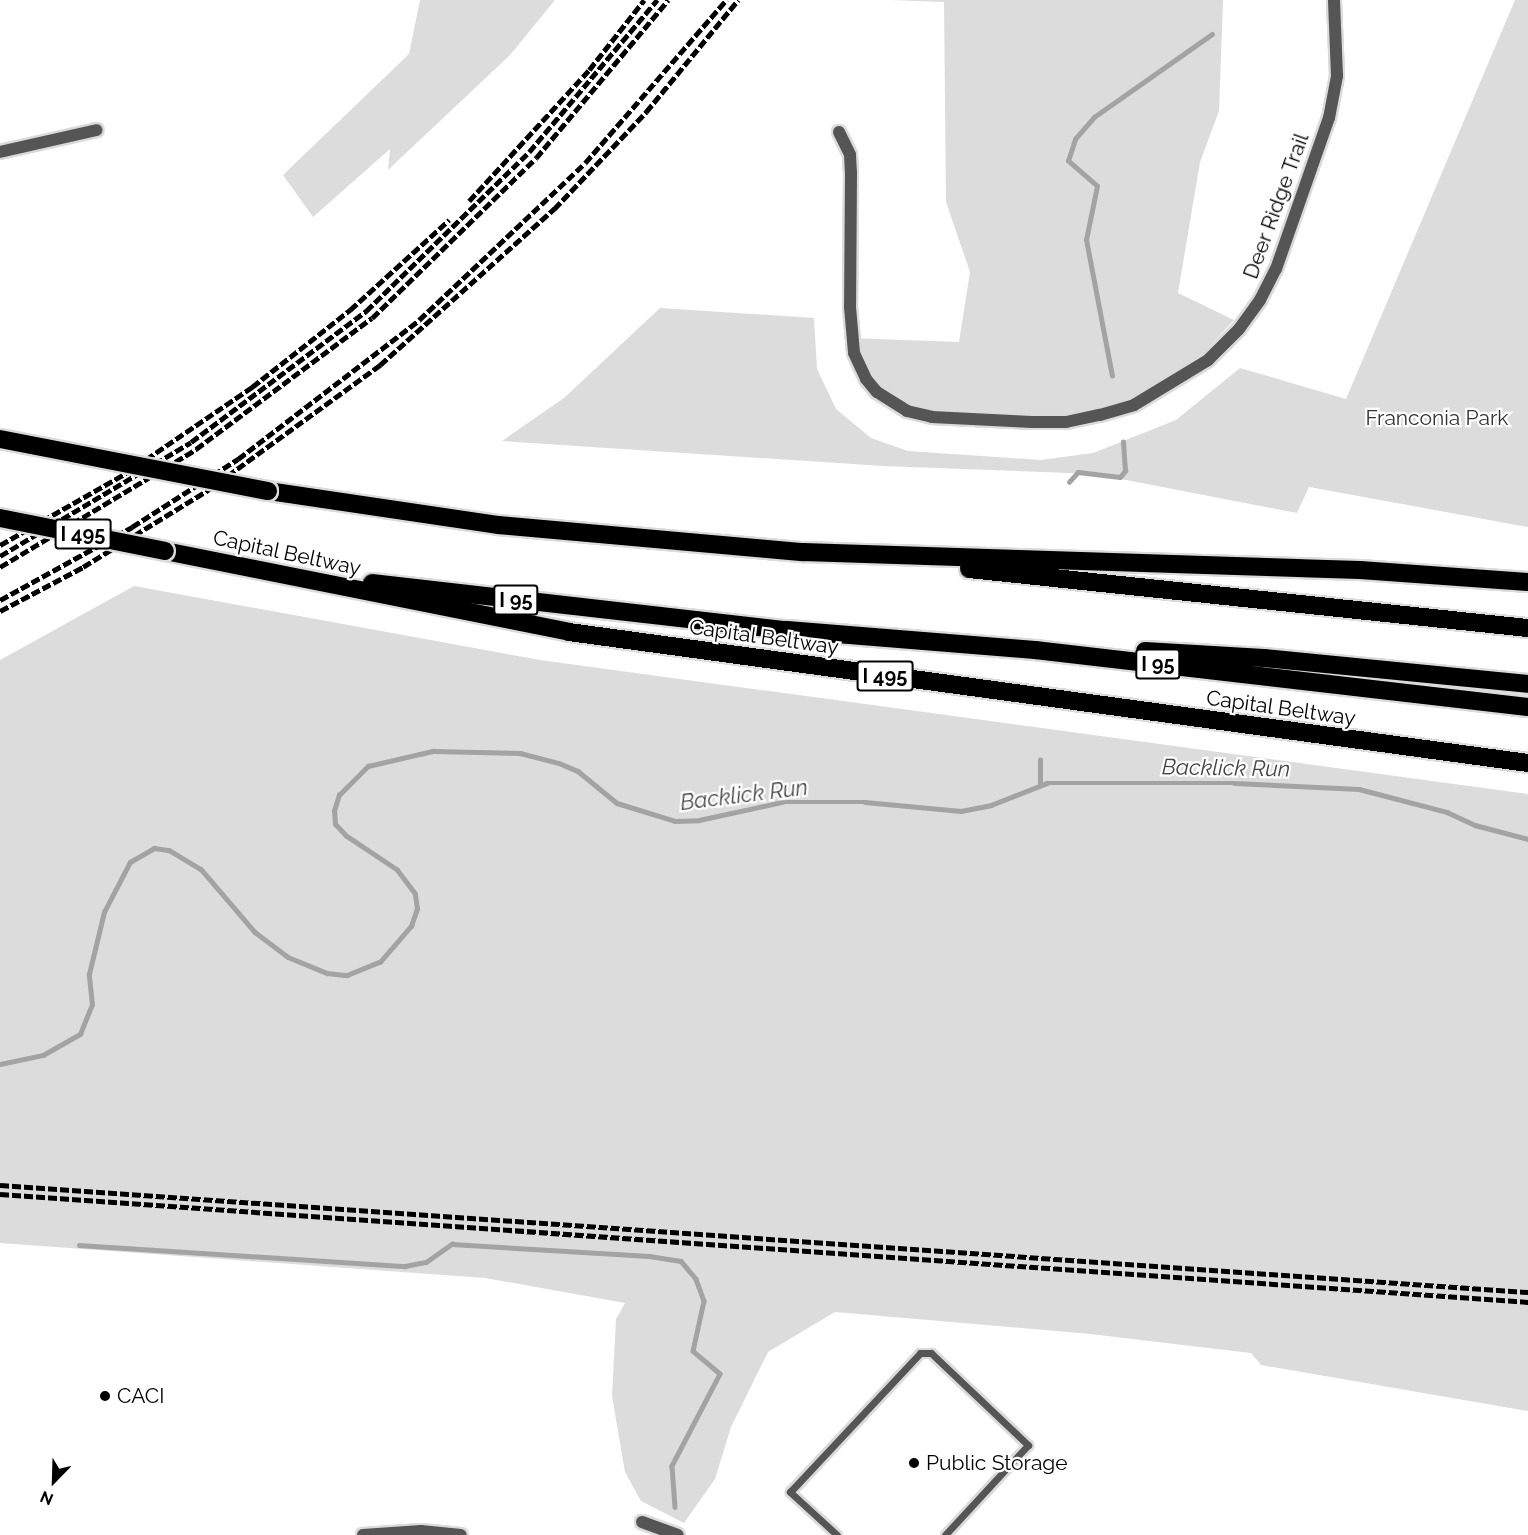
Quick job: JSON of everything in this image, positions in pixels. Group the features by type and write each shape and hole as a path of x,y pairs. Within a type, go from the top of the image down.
{"highway":[{"path":"0,439 268,490 499,525 803,552 1456,618 1528,629"},
{"name":"Capital Beltway","path":"0,518 616,639 1528,763"},
{"path":"803,552 1360,570 1528,582"},
{"name":"I 95","path":"246,568 787,630 1035,650 1528,707"},
{"path":"787,630 1264,658 1528,684"}],"street":[{"name":"Deer Ridge Trail","path":"839,132 850,155 850,307 854,353 866,379 877,392 907,411 932,417 1066,422 1100,415 1134,405 1164,390 1209,360 1260,300 1276,269 1329,118 1337,76 1334,0"},
{"path":"0,152 97,130"},
{"path":"642,1522 678,1535"},
{"path":"363,1535 421,1531 461,1535"}],"lane":[{"path":"837,1535 790,1492 920,1353 931,1353 1028,1445 945,1535"}],"green space":[{"path":"420,0 555,0 510,55 388,170 390,149 313,217 283,175 409,54"},
{"path":"890,0 1223,0 1219,111 1200,162 1178,293 1234,320 1192,365 1145,397 1095,416 913,416 893,410 873,397 858,378 848,338 959,342 970,272 946,202 944,2"},
{"name":"Franconia Park","path":"1515,0 1528,0 1528,527 1309,487 1297,513 1095,474 883,466 502,441 564,398 660,308 814,318 817,369 836,409 871,438 908,451 1041,460 1093,453 1176,420 1240,368 1346,399"},
{"path":"134,586 540,660 1528,794 1528,1411 1261,1365 1251,1353 1090,1334 835,1312 768,1352 731,1427 715,1479 684,1523 641,1501 625,1472 612,1396 616,1319 625,1303 485,1278 0,1243 0,660"}],"waterway":[{"path":"1112,376 1086,240 1097,186 1068,161 1075,139 1094,117 1212,34"},
{"path":"1069,482 1078,472 1120,477 1125,471 1123,442"},
{"name":"Backlick Run","path":"0,1064 43,1055 80,1034 92,1005 89,974 104,912 130,862 154,848 169,850 201,869 255,932 288,957 327,973 347,975 380,962 411,926 417,909 415,894 397,870 346,836 335,824 334,811 339,795 368,766 433,751 520,753 559,763 578,771 617,803 675,821 699,820 782,802 865,802 961,811 991,805 1047,783 1234,783 1359,789 1447,812 1475,825 1528,839"},
{"path":"1040,760 1040,786"},
{"path":"79,1245 405,1266 426,1262 452,1244 649,1256 681,1261 696,1279 704,1301 693,1351 720,1374 672,1466 675,1507"}],"railway":[{"path":"469,201 589,70 644,0"},
{"path":"0,556 191,442 366,311 529,152 657,0"},
{"path":"0,567 196,449 372,318 536,158 668,0"},
{"path":"0,600 132,527 238,459 419,320 585,163 726,0"},
{"path":"0,611 83,567 208,490 380,365 554,209 646,112 738,0"},
{"path":"0,545 126,473 252,387 350,310 449,220"},
{"path":"0,1185 1528,1292"},
{"path":"0,1194 1528,1302"}],"place":[{"name":"CACI","path":"105,1396"},
{"name":"Public Storage","path":"914,1463"}]}
